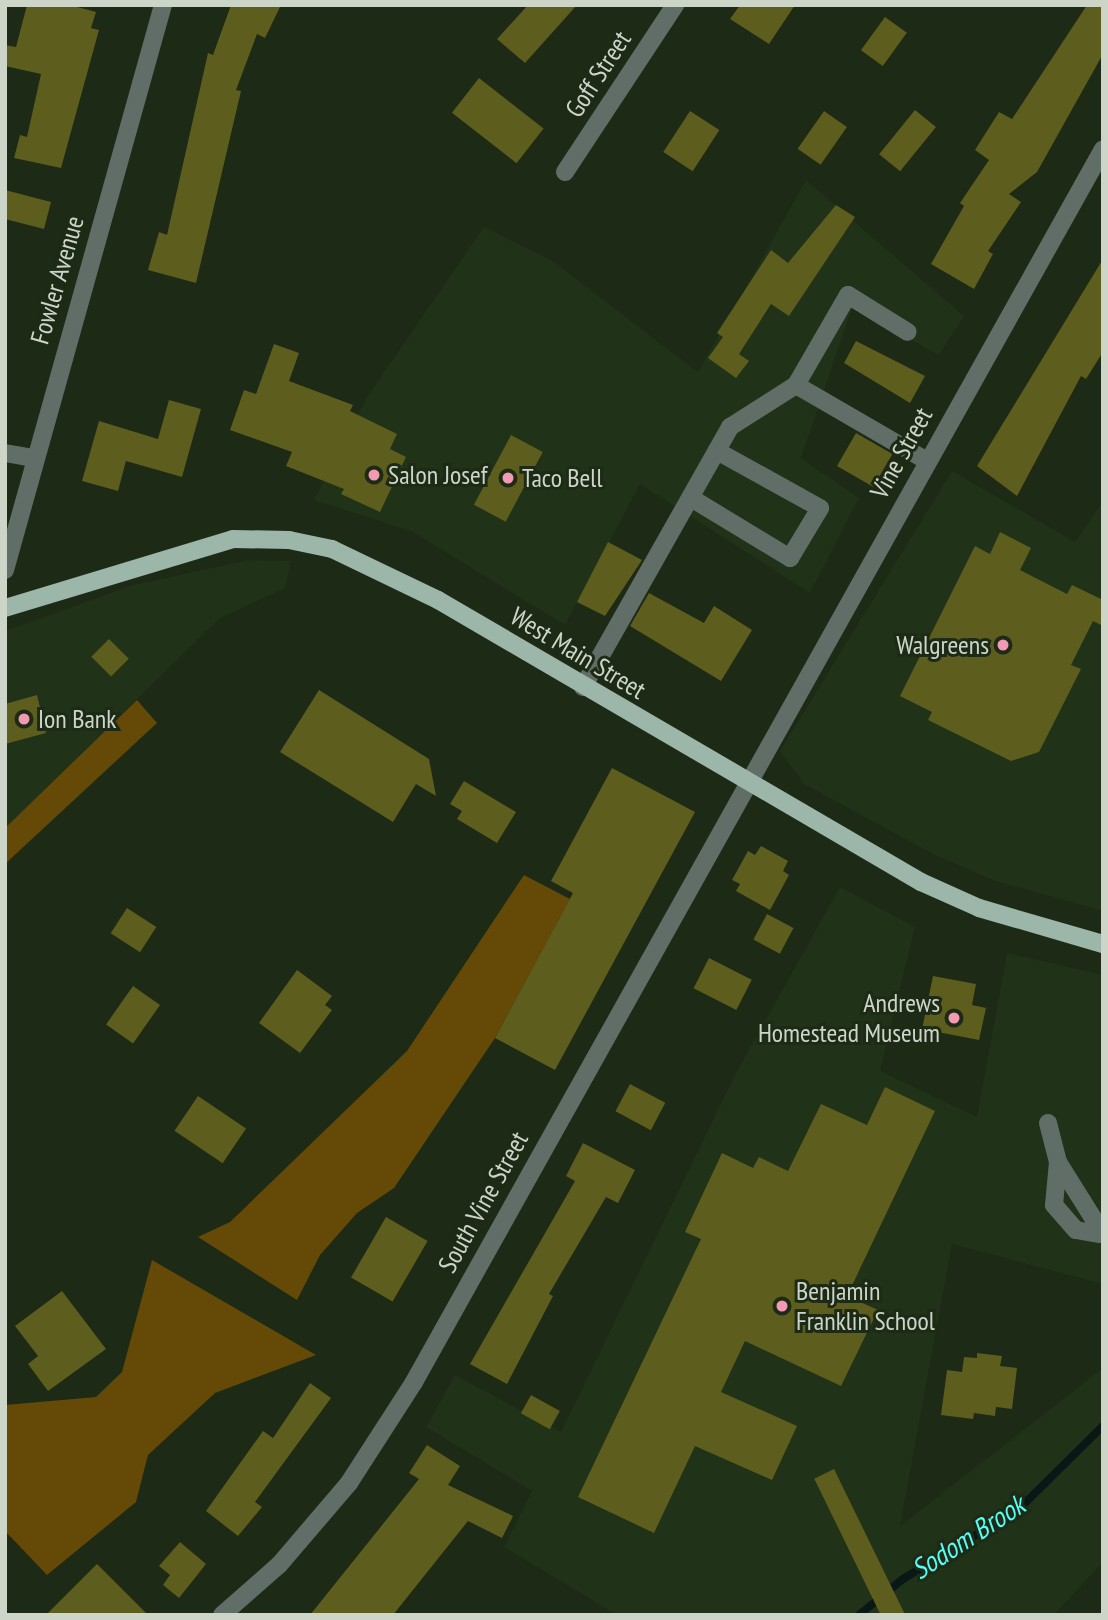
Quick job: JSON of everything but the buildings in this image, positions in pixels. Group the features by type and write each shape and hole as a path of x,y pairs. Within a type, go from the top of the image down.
{"main road":[{"name":"West Main Street","path":"5,608 233,539 289,540 371,565 746,783 921,881 990,912 1103,944"}],"street":[{"name":"Fowler Avenue","path":"5,570 33,458 163,5"},
{"name":"Goff Street","path":"565,172 675,5"},
{"name":"Vine Street","path":"746,783 1103,149"},
{"path":"583,687 730,427 796,385 848,295 908,332"},
{"path":"796,385 927,461"},
{"path":"691,498 790,558 820,508 717,451"},
{"path":"5,453 33,458"},
{"name":"South Vine Street","path":"222,1615 279,1565 349,1483 414,1382 746,783"},
{"path":"1048,1123 1058,1162 1054,1205 1076,1230 1101,1234"}],"shaded area":[{"path":"806,180 964,316 939,355 852,308 801,458 859,498 810,593 640,484 565,625 411,531 314,500 367,397 484,227 551,260 698,372"},
{"path":"952,471 1075,542 1103,501 1103,911 995,881 933,854 804,784 780,751"},
{"path":"249,560 291,561 285,588 220,618 5,828 5,631 133,585"},
{"path":"137,700 157,723 5,864 5,828"},
{"path":"524,875 570,899 495,1038 394,1188 357,1213 320,1255 297,1300 198,1237 230,1222 407,1051"},
{"name":"Benjamin Franklin School","path":"840,887 915,927 880,1071 977,1117 1007,953 1103,975 1103,1284 952,1244 900,1526 1103,1368 1103,1562 1054,1615 617,1615 504,1547 532,1491 426,1427 455,1375 561,1432 737,1071"},
{"path":"152,1260 316,1355 215,1393 148,1455 136,1502 47,1575 5,1531 5,1405 96,1397 122,1372"}],"waterway":[{"name":"Sodom Brook","path":"859,1615 903,1579 1019,1509 1103,1426"}],"place":[{"name":"Salon Josef","path":"374,475"},
{"name":"Taco Bell","path":"508,478"},
{"name":"Walgreens","path":"1003,645"},
{"name":"Ion Bank","path":"24,719"},
{"name":"Andrews Homestead Museum","path":"954,1018"},
{"name":"Benjamin Franklin School","path":"782,1306"}]}
